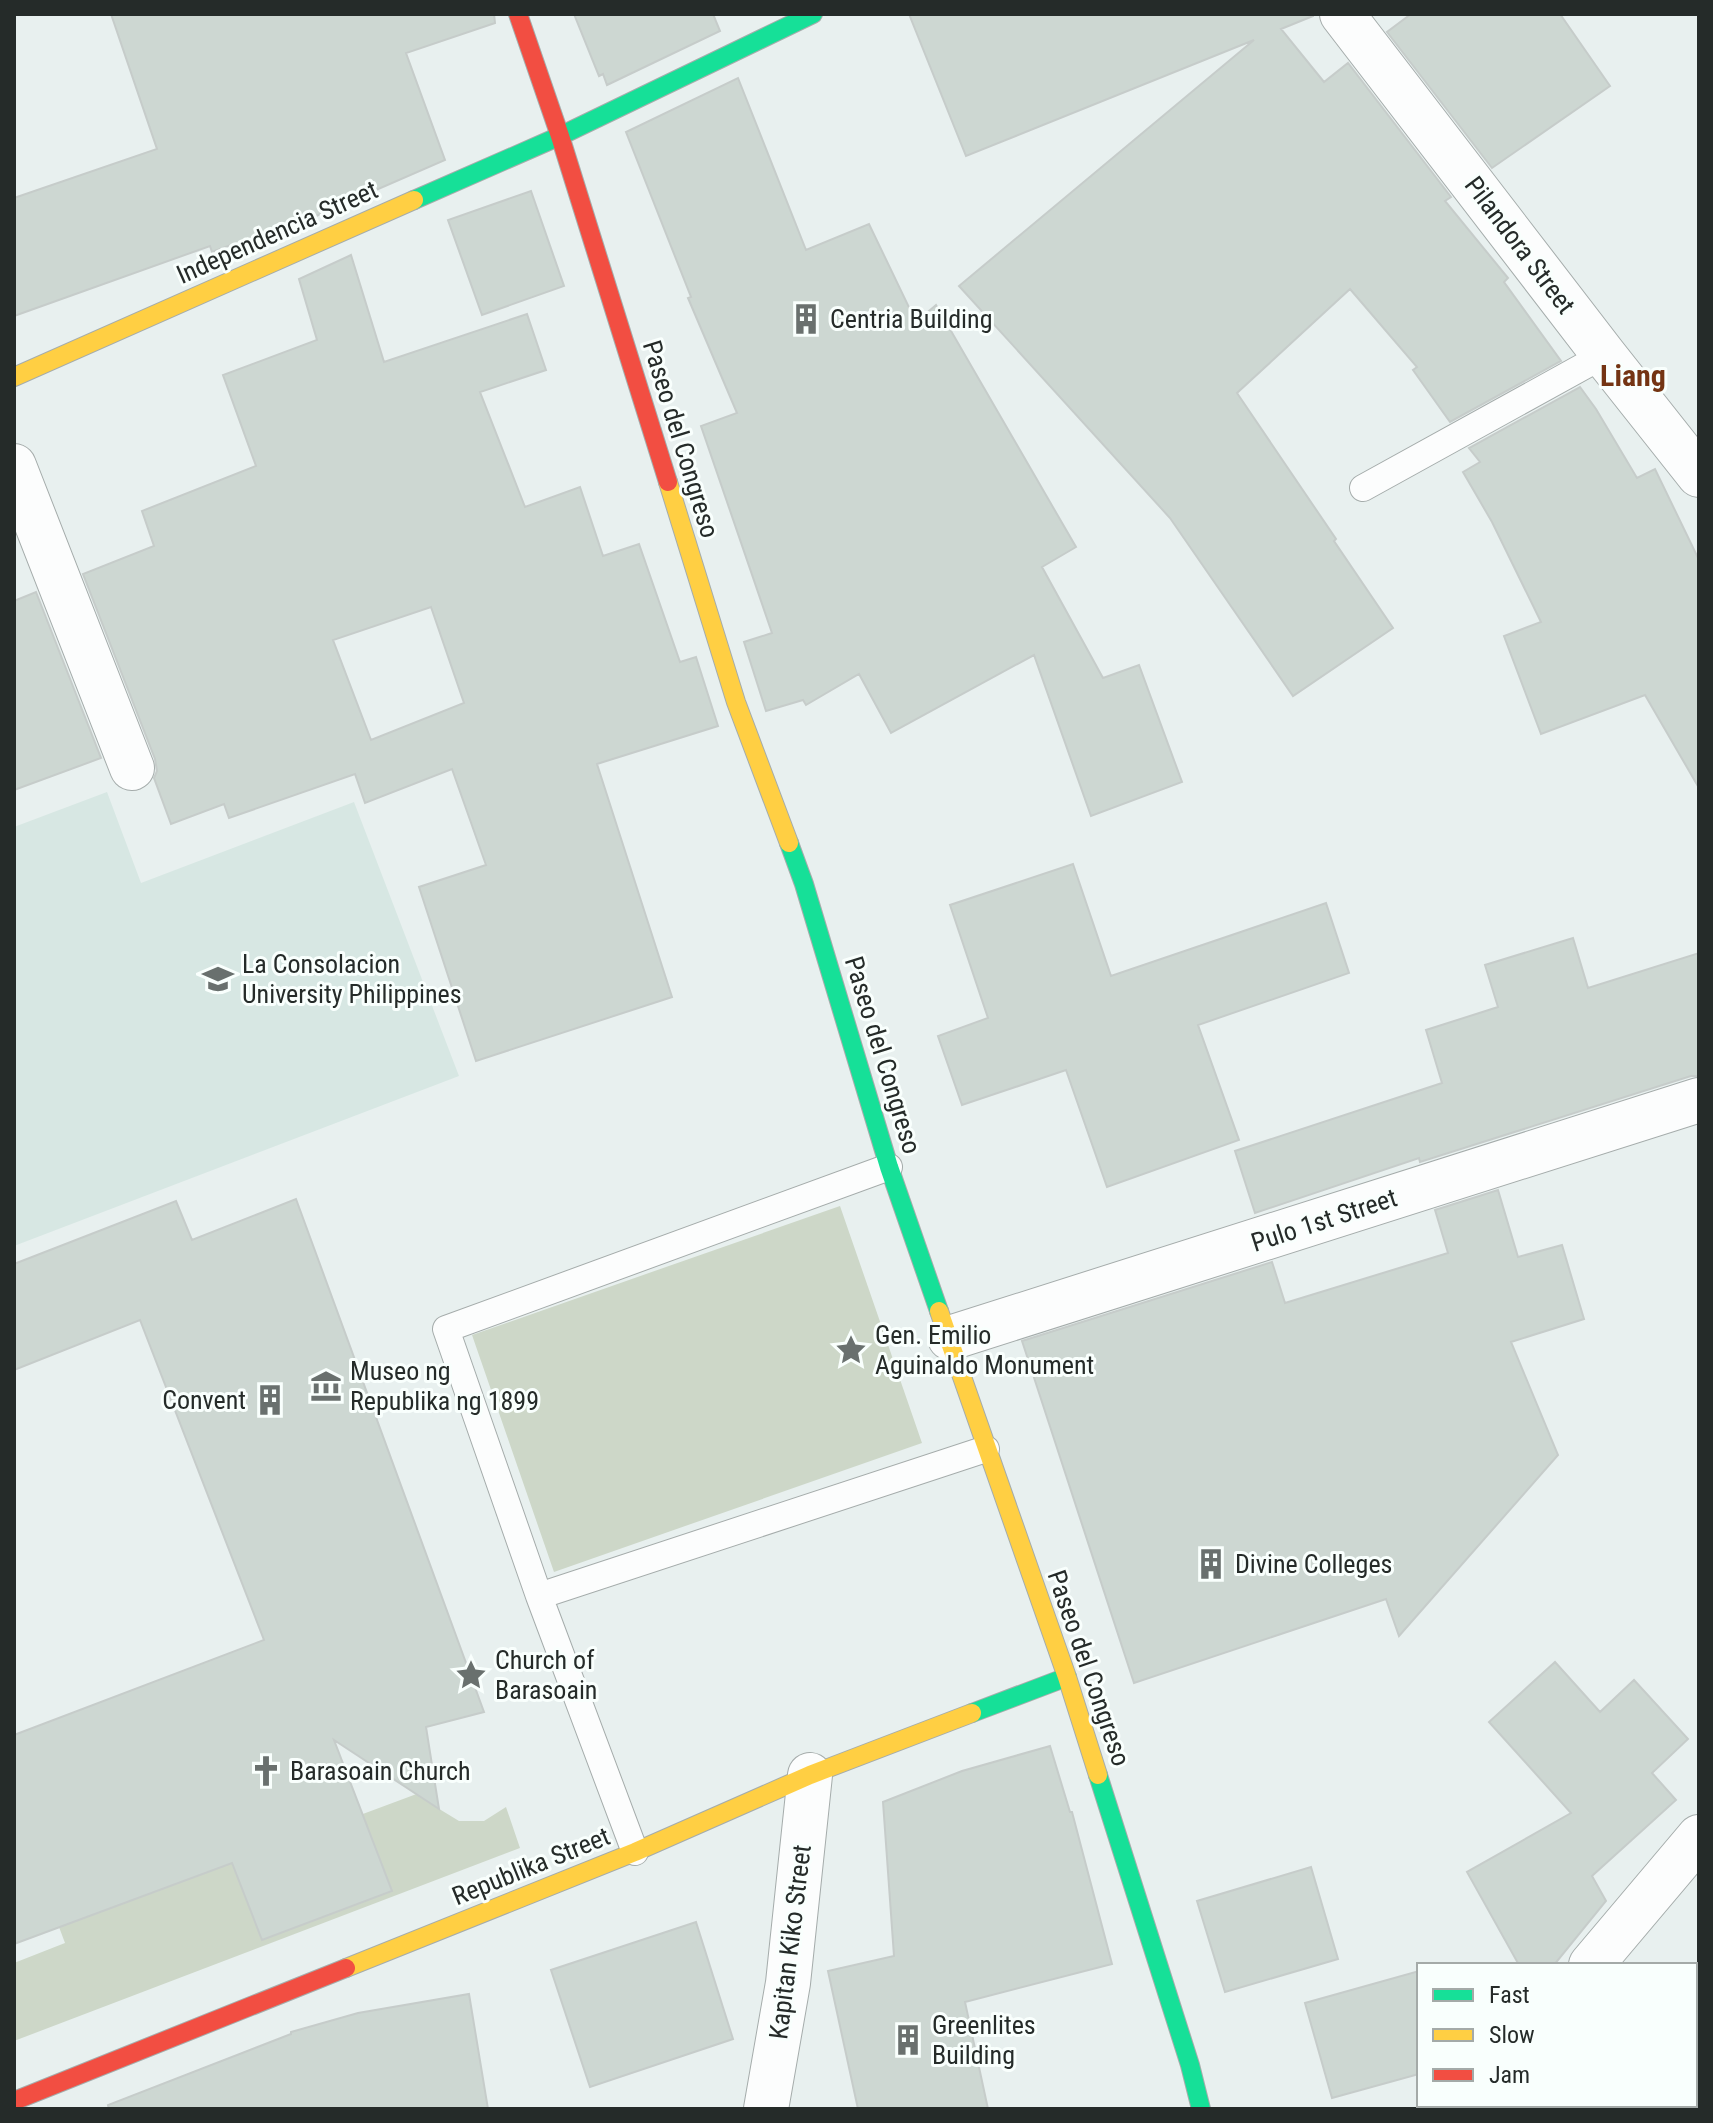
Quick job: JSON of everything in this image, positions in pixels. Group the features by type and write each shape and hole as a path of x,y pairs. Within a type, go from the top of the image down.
{"main road":[{"name":"Paseo del Congreso","path":"518,14 560,136 736,702 804,884 889,1167 1067,1677 1190,2065 1201,2109"},
{"name":"Independencia Street","path":"14,377 560,136 813,14"},
{"name":"Republika Street","path":"14,2101 635,1852 810,1775 1067,1677"}],"street":[{"name":"Pilandora Street","path":"1342,14 1699,475"},
{"path":"14,466 132,768"},
{"name":"Pulo 1st Street","path":"950,1338 1699,1100"},
{"name":"Kapitan Kiko Street","path":"766,2109 788,1983 810,1775"},
{"path":"1593,1963 1699,1837"}],"lane":[{"path":"1363,488 1604,355"},
{"path":"635,1852 539,1596 446,1329 889,1167"},
{"path":"539,1596 986,1449"}],"shaded area":[{"name":"La Consolacion University Philippines","path":"107,792 141,883 354,802 459,1076 14,1246 14,827"},
{"path":"1697,2042 1699,2044 1699,2109 1520,2109 1697,2107"}],"green space":[{"path":"840,1206 922,1443 554,1572 472,1335"},
{"path":"430,1789 436,1807 459,1821 484,1821 506,1807 520,1848 14,2041 14,1963 65,1943 59,1927"}],"building":[{"path":"111,14 494,14 495,23 406,53 445,160 284,230 283,226 212,252 210,246 14,316 14,198 157,149"},
{"path":"574,14 713,14 720,31 607,85 603,74 599,76"},
{"path":"909,14 1313,14 1281,29 1324,82 1348,63 1451,197 1445,201 1508,278 1504,282 1561,361 1450,422 1413,370 1417,367 1350,289 1237,393 1393,628 1293,696 1170,518 959,286 1254,40 966,156"},
{"path":"1411,14 1560,14 1610,86 1492,168 1387,32"},
{"path":"738,78 806,250 869,224 916,322 936,305 1076,547 1042,567 1103,678 1139,665 1182,782 1091,816 1034,655 891,733 859,674 806,705 803,700 766,711 744,642 772,633 701,426 737,413 688,298 691,297 626,132"},
{"path":"531,191 564,286 482,315 448,220"},
{"path":"351,255 384,362 527,314 546,370 480,392 525,507 580,487 603,556 639,544 680,662 696,657 718,726 597,764 672,997 476,1061 419,887 486,865 452,769 365,803 355,774 229,818 224,804 171,824 154,778 157,771 155,759 83,574 154,546 142,511 256,466 223,375 317,340 299,279","holes":["431,607 464,703 371,740 333,640"]},
{"path":"1580,387 1637,478 1655,469 1699,560 1699,788 1645,695 1541,734 1504,636 1541,622 1492,522 1463,472 1480,462 1469,448"},
{"path":"36,592 101,758 14,790 14,601"},
{"path":"1073,864 1111,976 1326,903 1349,973 1198,1025 1239,1140 1107,1187 1066,1070 962,1105 938,1036 988,1018 950,905"},
{"path":"1573,938 1588,988 1699,953 1699,1076 1420,1162 1419,1158 1255,1213 1235,1151 1442,1083 1426,1030 1498,1007 1485,965"},
{"path":"1498,1190 1518,1257 1562,1245 1584,1319 1511,1342 1558,1455 1399,1636 1386,1599 1134,1683 1022,1341 1272,1262 1285,1303 1448,1253 1435,1210"},
{"path":"296,1199 484,1712 426,1727 439,1809 334,1740 392,1891 262,1940 232,1863 14,1944 14,1735 264,1640 140,1320 14,1370 14,1264 176,1201 192,1240"},
{"path":"1555,1662 1600,1712 1634,1680 1688,1739 1652,1773 1676,1800 1592,1876 1606,1901 1556,1963 1518,1963 1467,1872 1571,1813 1489,1722"},
{"path":"1050,1746 1072,1812 1112,1964 965,2002 988,2109 858,2109 828,1971 894,1956 883,1802 962,1771"},
{"path":"1311,1867 1338,1959 1225,1992 1197,1901"},
{"path":"696,1922 733,2039 590,2087 551,1970"},
{"path":"1417,1972 1417,2075 1332,2098 1305,2003"},
{"path":"469,1994 488,2109 109,2109 108,2105 291,2032 358,2013"}],"traffic: fast":[{"path":"414,200 560,136 813,14"},
{"path":"789,843 889,1167 939,1311"},
{"path":"972,1713 1067,1677"},
{"path":"1098,1775 1190,2065 1201,2109"}],"traffic: slow":[{"path":"14,377 414,200"},
{"path":"668,482 736,702 789,843"},
{"path":"939,1311 1067,1677 1098,1775"},
{"path":"346,1968 635,1852 810,1775 972,1713"}],"traffic: jam":[{"path":"518,14 560,136 668,482"},
{"path":"14,2101 346,1968"}],"place":[{"name":"Centria Building","path":"806,319"},
{"name":"La Consolacion University Philippines","path":"218,979"},
{"name":"Gen. Emilio Aguinaldo Monument","path":"851,1350"},
{"name":"Museo ng Republika ng 1899","path":"326,1386"},
{"name":"Convent","path":"270,1400"},
{"name":"Divine Colleges","path":"1211,1564"},
{"name":"Church of Barasoain","path":"471,1675"},
{"name":"Barasoain Church","path":"266,1771"},
{"name":"Greenlites Building","path":"908,2040"}],"district":[{"name":"Liang","path":"1633,376"}]}
